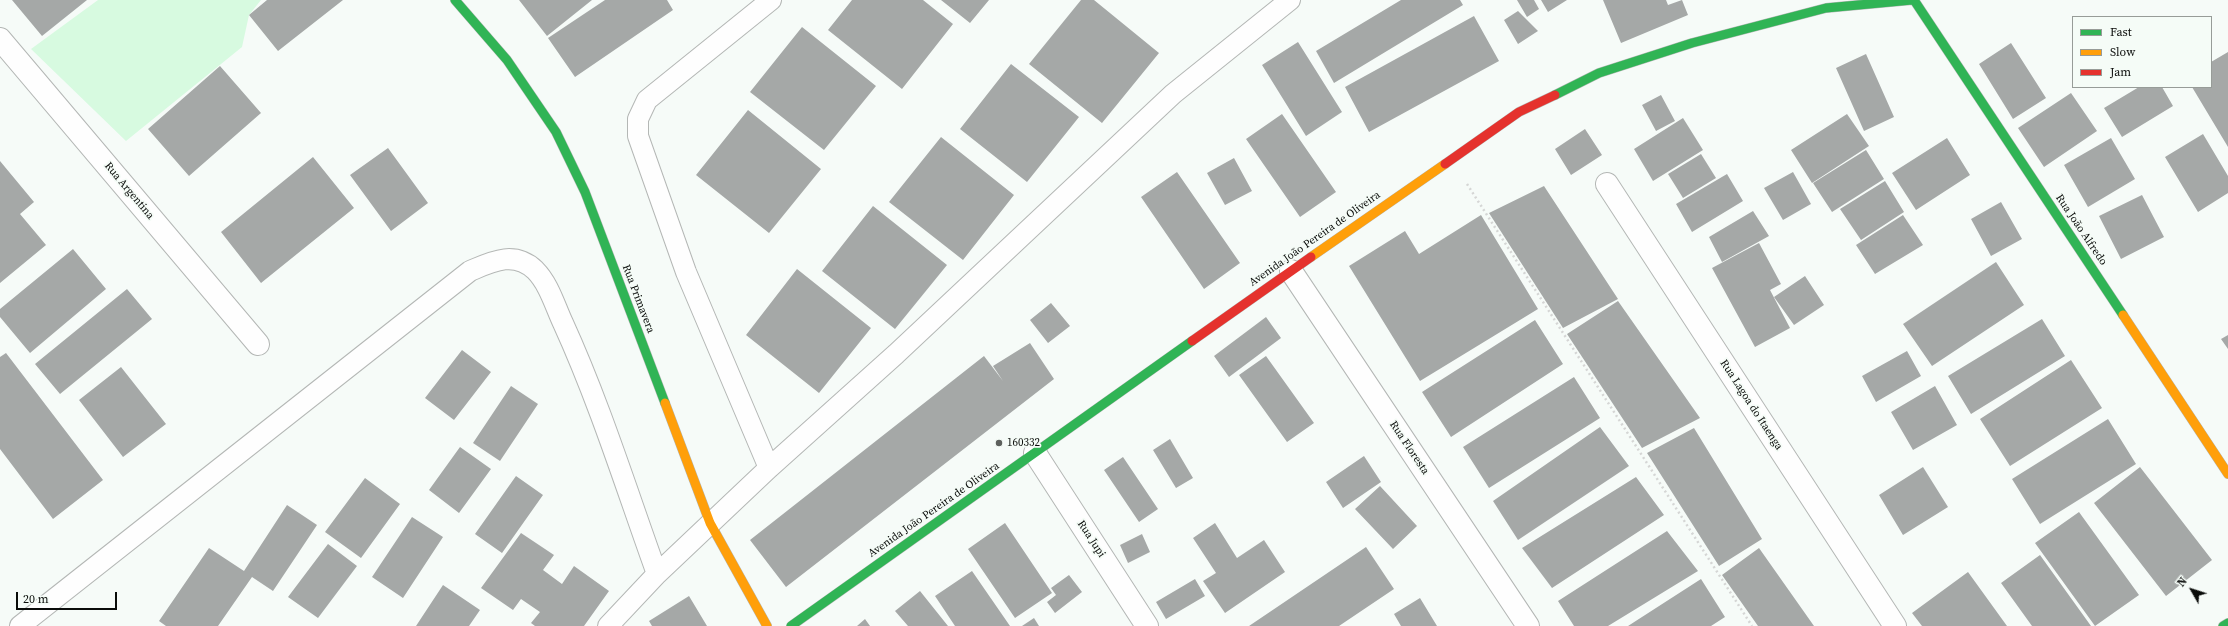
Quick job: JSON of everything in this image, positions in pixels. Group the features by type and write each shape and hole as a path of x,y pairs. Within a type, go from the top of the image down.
{"main road":[{"name":"Rua Primavera","path":"456,0 507,60 556,132 585,192 710,523 767,626"},
{"name":"Avenida João Pereira de Oliveira","path":"791,626 1291,270 1519,112 1607,71 1692,43 1826,8 1913,0"},
{"name":"Rua João Alfredo","path":"1913,0 2228,474"},
{"path":"2223,626 2228,623"}],"street":[{"name":"Rua Argentina","path":"0,39 258,344"},
{"name":"Rua Lagoa do Itaenga","path":"1607,184 1895,626"},
{"name":"Rua Floresta","path":"1291,270 1528,626"},
{"name":"Rua Jupi","path":"1035,453 1148,626"}],"lane":[{"path":"769,468 686,272 638,136 638,118 647,100 771,0"},
{"path":"608,626 657,574 710,523 896,354 1173,94 1290,0"},
{"path":"20,626 470,271 496,259 511,260 523,263 534,269 545,284 574,347 657,574"}],"path":[{"path":"1451,159 1752,626"}],"green space":[{"path":"98,0 261,0 249,15 242,47 126,141 31,49"}],"building":[{"path":"12,0 87,0 42,36"},
{"path":"267,0 343,0 278,51 249,15"},
{"path":"519,0 592,0 547,36"},
{"path":"605,0 667,0 673,10 575,77 548,38"},
{"path":"852,0 923,0 953,24 902,89 828,30"},
{"path":"941,0 989,0 970,23"},
{"path":"1081,0 1094,0 1159,53 1102,123 1029,64"},
{"path":"1401,0 1460,0 1463,5 1334,83 1316,51"},
{"path":"1517,0 1534,0 1539,9 1527,17"},
{"path":"1541,0 1567,0 1548,12"},
{"path":"1603,0 1666,0 1668,5 1682,0 1688,15 1621,43"},
{"path":"1518,11 1538,31 1518,44 1504,20"},
{"path":"1474,16 1499,61 1369,132 1345,87"},
{"path":"802,27 876,86 824,150 750,92"},
{"path":"1298,42 1342,112 1306,136 1262,65"},
{"path":"2011,43 2046,98 2013,119 1979,64"},
{"path":"2228,52 2228,147 2193,88 2212,88 2212,61"},
{"path":"1866,54 1894,117 1864,131 1836,68"},
{"path":"1011,64 1079,117 1027,182 960,129"},
{"path":"220,66 261,113 189,176 148,129"},
{"path":"2137,88 2163,88 2173,106 2122,137 2104,108"},
{"path":"2071,93 2097,131 2044,167 2018,128"},
{"path":"1661,95 1675,121 1656,131 1642,105"},
{"path":"748,110 821,169 769,233 696,175"},
{"path":"1282,114 1336,192 1300,217 1246,139"},
{"path":"1847,114 1869,146 1812,183 1791,150"},
{"path":"1683,118 1703,150 1653,181 1634,149"},
{"path":"1585,129 1602,155 1571,175 1555,149"},
{"path":"2203,134 2228,176 2228,193 2198,212 2165,157"},
{"path":"941,137 1014,195 963,260 889,202"},
{"path":"1947,138 1970,175 1916,210 1892,173"},
{"path":"2111,138 2135,179 2088,207 2064,165"},
{"path":"388,148 428,203 391,231 350,175"},
{"path":"1866,150 1884,179 1832,212 1813,183"},
{"path":"1701,154 1716,178 1683,198 1668,174"},
{"path":"313,157 354,208 261,283 221,232"},
{"path":"1234,158 1252,191 1225,205 1207,173"},
{"path":"0,161 34,202 20,214 46,245 0,283"},
{"path":"1177,172 1240,263 1204,289 1141,197"},
{"path":"1793,172 1811,204 1783,220 1764,188"},
{"path":"1727,174 1743,201 1692,232 1676,204"},
{"path":"1885,181 1904,212 1861,240 1840,209"},
{"path":"1544,186 1618,299 1563,328 1489,213"},
{"path":"2142,195 2164,237 2121,259 2099,216"},
{"path":"2001,202 2022,239 1991,256 1971,219"},
{"path":"873,206 947,265 895,329 822,271"},
{"path":"1753,211 1769,236 1722,262 1709,237"},
{"path":"1481,215 1538,309 1420,381 1349,266 1405,231 1419,254"},
{"path":"1903,215 1923,245 1875,274 1856,245"},
{"path":"1759,243 1781,284 1770,290 1790,328 1755,347 1712,268"},
{"path":"73,249 106,289 30,353 0,317 0,309"},
{"path":"1996,262 2024,305 1932,366 1903,324"},
{"path":"797,269 871,328 819,393 746,335"},
{"path":"1805,276 1824,305 1794,325 1774,297"},
{"path":"127,289 152,319 60,394 35,364"},
{"path":"1618,301 1700,418 1642,448 1567,334"},
{"path":"1051,303 1070,326 1048,343 1030,320"},
{"path":"1266,317 1281,338 1229,377 1214,356"},
{"path":"2042,319 2065,356 1971,414 1948,376"},
{"path":"1535,320 1563,364 1451,437 1422,392"},
{"path":"2228,335 2228,349 2221,339"},
{"path":"1030,343 1054,379 786,587 750,540 984,356 1003,381 993,366"},
{"path":"462,350 491,372 454,420 425,398"},
{"path":"1907,351 1921,376 1876,402 1862,376"},
{"path":"6,353 103,480 53,519 0,449 0,357"},
{"path":"1266,356 1314,423 1287,442 1239,375"},
{"path":"2071,360 2102,408 2010,466 1980,419"},
{"path":"121,367 166,424 123,457 79,400"},
{"path":"1574,377 1600,418 1489,488 1463,447"},
{"path":"511,386 538,404 500,461 473,443"},
{"path":"1935,386 1957,425 1913,450 1891,412"},
{"path":"2108,419 2136,464 2040,524 2012,479"},
{"path":"1600,427 1629,466 1518,540 1493,501"},
{"path":"1694,428 1762,539 1719,566 1647,453"},
{"path":"1170,439 1193,478 1176,488 1153,450"},
{"path":"460,447 491,469 459,513 429,490"},
{"path":"1364,456 1381,482 1343,508 1326,482"},
{"path":"1123,457 1158,509 1139,522 1104,470"},
{"path":"1923,467 1948,507 1903,535 1879,495"},
{"path":"2140,467 2212,560 2166,596 2094,503"},
{"path":"516,476 543,495 502,553 475,534"},
{"path":"1636,477 1664,515 1552,588 1522,548"},
{"path":"365,478 400,504 361,558 325,532"},
{"path":"1380,486 1417,526 1393,549 1355,509"},
{"path":"287,505 317,525 273,591 252,577 218,626 166,626 159,621 209,548 244,571"},
{"path":"2079,512 2139,595 2095,626 2035,543"},
{"path":"412,517 443,537 403,598 372,577"},
{"path":"1005,523 1052,593 1015,618 968,549"},
{"path":"1215,523 1237,558 1264,540 1285,572 1225,613 1203,581 1216,573 1193,538"},
{"path":"1667,531 1698,571 1608,626 1574,626 1558,601"},
{"path":"521,533 554,555 543,570 562,584 574,566 609,591 584,626 535,626 531,623 540,612 521,599 513,610 481,588"},
{"path":"1142,534 1150,552 1128,563 1120,545"},
{"path":"328,544 357,566 318,618 288,597"},
{"path":"1366,547 1394,589 1339,626 1249,626"},
{"path":"1759,548 1814,626 1758,626 1722,575"},
{"path":"2040,555 2091,626 2032,626 2001,583"},
{"path":"972,571 1010,626 955,626 935,596"},
{"path":"1968,572 2007,626 1922,626 1912,613"},
{"path":"1069,575 1082,592 1055,613 1047,602 1056,595 1051,588"},
{"path":"1195,579 1205,596 1166,619 1156,602"},
{"path":"1701,579 1725,617 1711,626 1628,626"},
{"path":"443,585 480,610 469,626 416,626"},
{"path":"920,591 948,626 908,626 895,611"},
{"path":"689,596 707,626 652,626 649,621"},
{"path":"1420,598 1437,626 1401,626 1394,614"},
{"path":"1034,618 1039,626 1022,626"},
{"path":"865,619 870,626 857,626"}],"traffic: fast":[{"path":"455,0 507,60 556,132 585,192 665,403"},
{"path":"1555,95 1599,73 1692,43 1826,8 1912,0"},
{"path":"1914,0 2123,315"},
{"path":"791,626 1192,341"},
{"path":"2223,626 2228,623"}],"traffic: slow":[{"path":"1311,257 1445,164"},
{"path":"2123,315 2228,474"},
{"path":"665,403 710,523 767,626"}],"traffic: jam":[{"path":"1445,164 1519,112 1555,95"},
{"path":"1192,341 1311,257"}],"place":[{"name":"160332","path":"999,443"}]}
